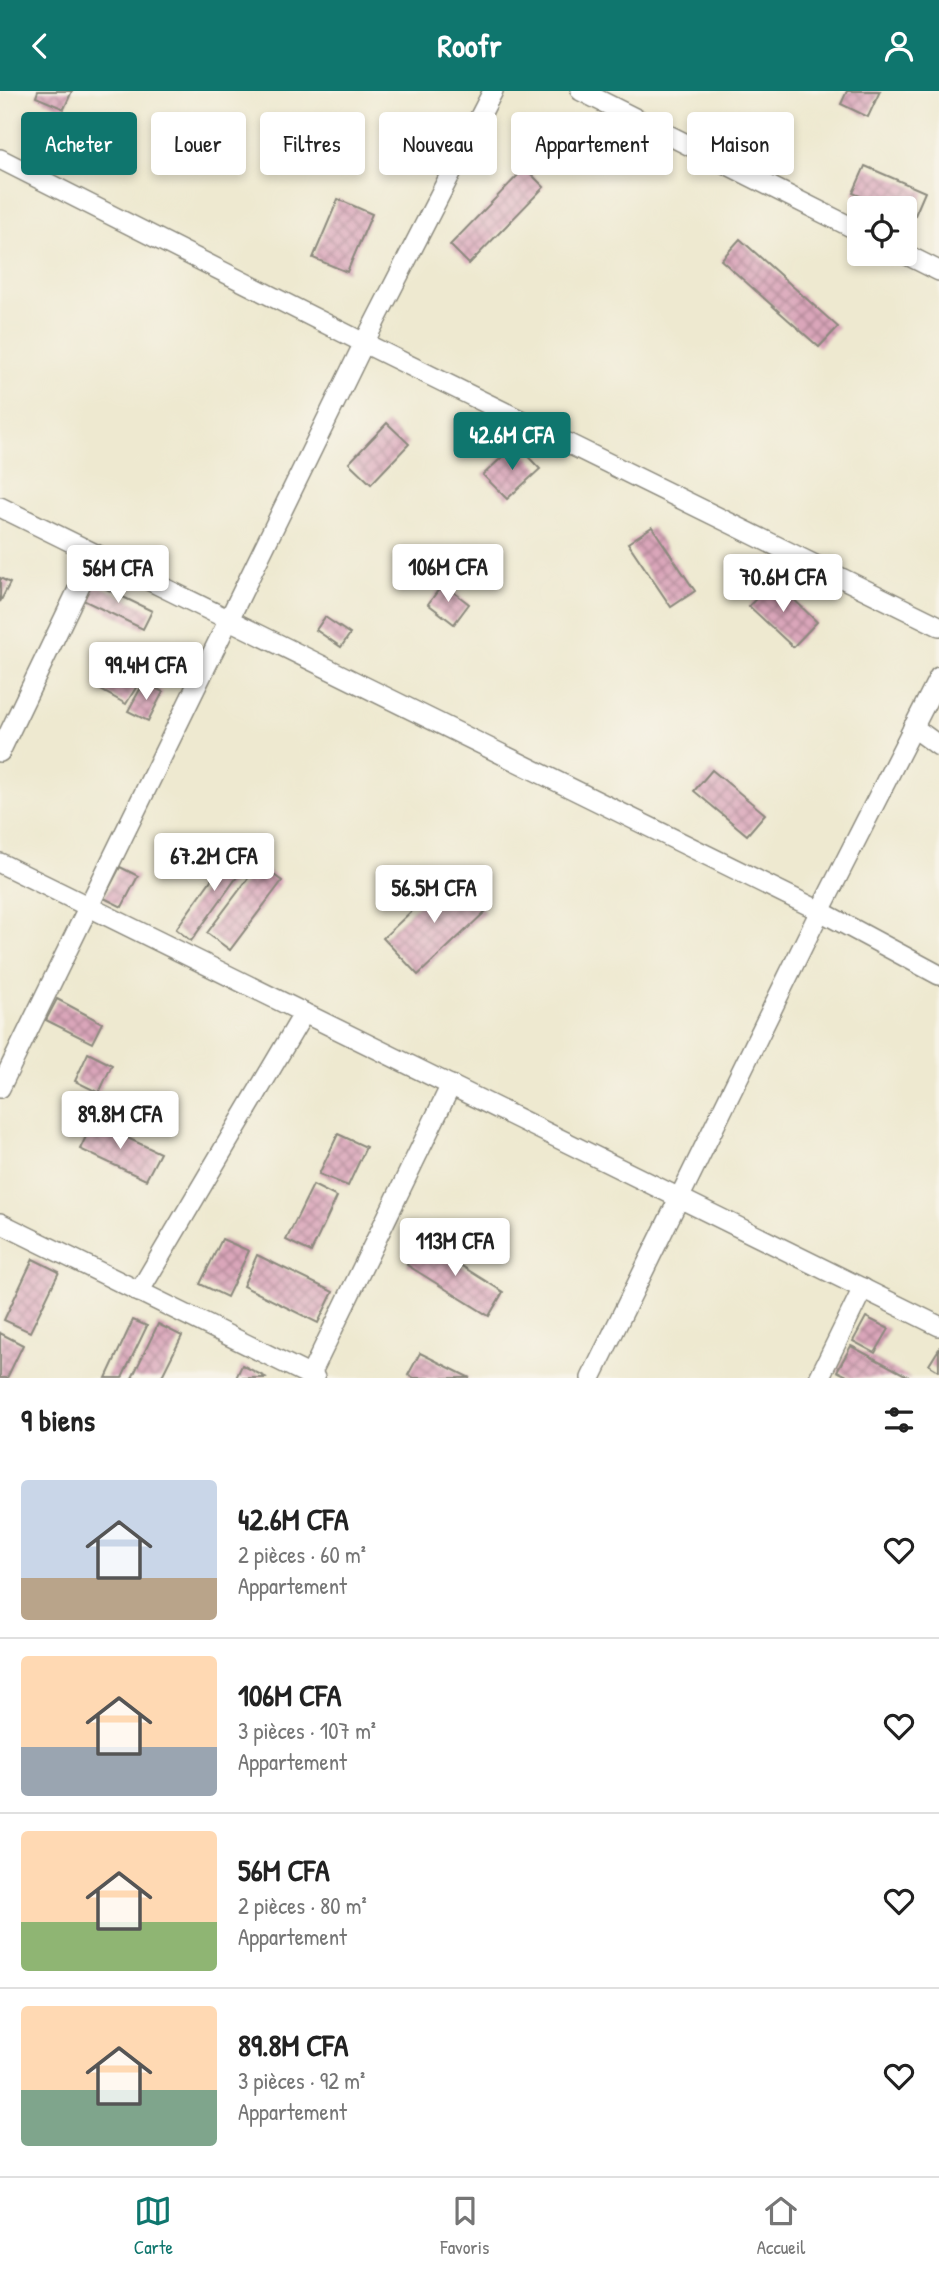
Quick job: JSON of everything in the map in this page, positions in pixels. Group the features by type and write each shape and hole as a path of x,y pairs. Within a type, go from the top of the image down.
{"street":[{"path":"0,1088 364,343 493,91"},
{"path":"581,91 847,225"},
{"path":"0,159 364,343 939,626"},
{"path":"917,260 939,271"},
{"path":"0,507 820,911 939,975"},
{"path":"0,752 96,554"},
{"path":"591,1378 820,911 939,677"},
{"path":"913,727 939,745"},
{"path":"0,863 939,1326"},
{"path":"139,1292 304,1013"},
{"path":"0,1223 312,1377 451,1085"},
{"path":"819,1378 863,1288"}],"building":[{"path":"38,91 72,91 64,109 36,97"},
{"path":"847,91 880,91 868,117 841,104"},
{"path":"865,166 925,192 917,211 917,196 860,196 853,193"},
{"path":"518,175 532,175 544,187 469,264 450,245"},
{"path":"338,199 372,214 347,272 313,258"},
{"path":"740,239 838,327 819,347 721,260"},
{"path":"387,423 409,444 371,484 349,463"},
{"path":"516,444 540,469 507,499 483,475"},
{"path":"652,527 695,591 671,607 628,543"},
{"path":"0,578 10,583 0,602"},
{"path":"774,580 817,622 793,647 749,606"},
{"path":"92,582 152,611 143,629 83,600"},
{"path":"443,584 469,604 454,624 428,604"},
{"path":"325,617 350,634 341,647 316,630"},
{"path":"112,671 137,686 126,704 101,690"},
{"path":"144,682 163,692 148,721 128,711"},
{"path":"712,770 765,814 747,835 694,791"},
{"path":"236,845 252,856 191,941 176,929"},
{"path":"259,864 282,881 230,950 207,933"},
{"path":"120,867 138,876 122,907 104,898"},
{"path":"450,875 485,912 418,975 383,938"},
{"path":"57,999 102,1023 92,1043 46,1020"},
{"path":"88,1053 112,1065 99,1093 75,1081"},
{"path":"93,1122 160,1153 146,1180 80,1149"},
{"path":"338,1134 366,1147 348,1186 319,1174"},
{"path":"313,1185 337,1197 311,1252 286,1240"},
{"path":"222,1239 249,1251 227,1297 200,1284"},
{"path":"422,1241 503,1292 489,1316 407,1265"},
{"path":"257,1255 333,1292 318,1323 243,1286"},
{"path":"33,1259 59,1272 30,1332 4,1320"},
{"path":"866,1317 889,1329 875,1353 853,1341"},
{"path":"133,1320 147,1326 122,1378 106,1378"},
{"path":"158,1324 182,1336 161,1378 132,1378"},
{"path":"0,1333 23,1345 7,1378 0,1378"},
{"path":"851,1346 911,1378 851,1378 837,1371"},
{"path":"939,1349 939,1371 929,1365"},
{"path":"420,1353 470,1378 414,1378 408,1375"},
{"path":"242,1365 267,1378 236,1378"}]}
